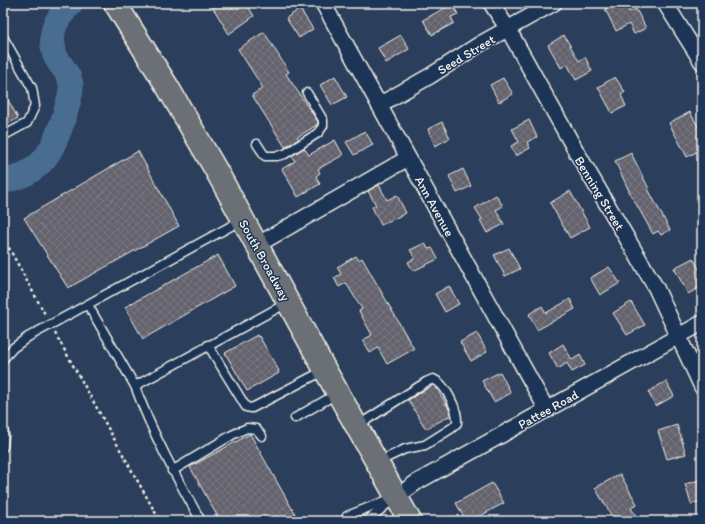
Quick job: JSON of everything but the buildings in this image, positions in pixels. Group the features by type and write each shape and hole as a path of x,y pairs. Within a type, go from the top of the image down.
{"main road":[{"name":"South Broadway","path":"114,3 167,86 216,170 410,521"}],"street":[{"name":"Ann Avenue","path":"323,3 547,410"},
{"name":"Benning Street","path":"491,3 508,29 576,151 656,288 702,387"},
{"name":"Seed Street","path":"379,105 430,76 480,44 554,3"},
{"path":"665,3 702,62"},
{"path":"257,245 408,158"},
{"name":"Pattee Road","path":"396,497 417,482 702,323"}],"lane":[{"path":"3,37 32,88 35,106 28,123 3,136"},
{"path":"257,144 265,156 277,156 285,154 318,133 323,126 323,120 307,93"},
{"path":"3,359 12,348 28,338 243,220"},
{"path":"135,386 288,302"},
{"path":"88,305 135,386 143,408 172,471 201,521"},
{"path":"208,345 246,407 252,408 326,370"},
{"path":"357,426 426,382 433,379 439,381 444,387 456,410 458,416 457,423 452,428 425,445 405,449 377,463"},
{"path":"295,418 338,392"},
{"path":"3,428 3,447"},
{"path":"172,471 246,428 256,429 262,436"},
{"path":"348,516 396,497"},
{"path":"367,521 396,497"}],"path":[{"path":"3,237 160,521"}],"waterway":[{"path":"3,181 17,178 37,166 51,149 61,127 70,96 71,84 68,76 55,55 52,39 56,22 71,3"}]}
